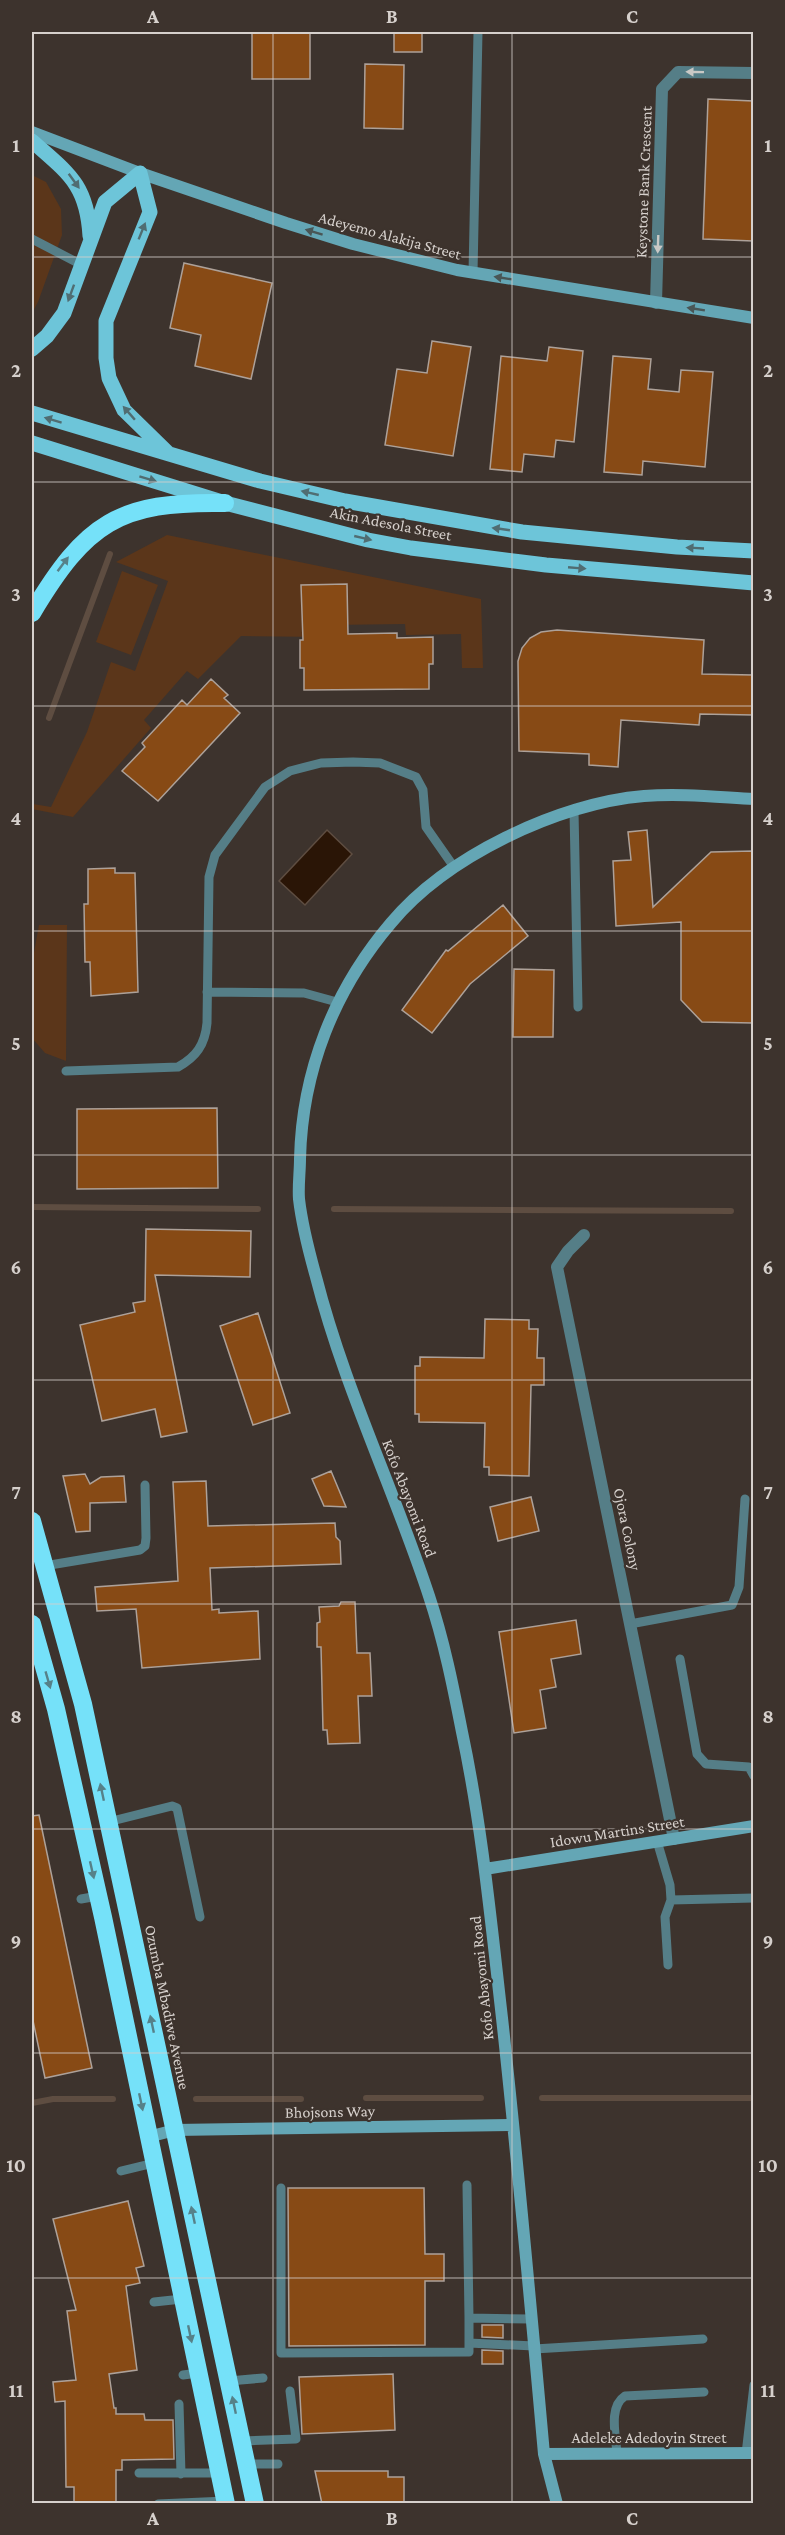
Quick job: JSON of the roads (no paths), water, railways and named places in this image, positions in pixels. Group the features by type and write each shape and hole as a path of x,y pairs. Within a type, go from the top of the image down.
{"highway":[{"path":"32,613 67,558 102,527 121,516 164,505 225,503"},
{"name":"Ozumba Mbadiwe Avenue","path":"32,1521 83,1704 255,2504"},
{"path":"32,1624 56,1709 89,1898 154,2163 182,2299 190,2374 220,2473 226,2502"}],"main road":[{"path":"32,141 67,172 79,187 86,204 91,240"},
{"path":"32,349 47,336 64,313 105,202 140,173 150,212 106,321 106,358 109,378 124,410 170,455"},
{"name":"Akin Adesola Street","path":"32,413 260,481 345,501 454,522 585,538 753,551"},
{"name":"Akin Adesola Street","path":"32,443 225,503 368,540 411,548 546,565 753,583"}],"street":[{"name":"Keystone Bank Crescent","path":"656,303 662,89 678,72 753,73"},
{"name":"Adeyemo Alakija Street","path":"32,132 140,173 353,244 473,273 753,318"},
{"name":"Kofo Abayomi Road","path":"557,2504 544,2454 513,2125 476,1798 446,1655 429,1594 329,1327 299,1198 300,1136 307,1088 321,1041 337,1002 359,964 404,908 454,867 479,851 522,830 605,802 643,796 753,799"},
{"name":"Ojora Colony","path":"584,1235 568,1251 557,1267 674,1839"},
{"name":"Idowu Martins Street","path":"485,1869 753,1826"},
{"name":"Bhojsons Way","path":"148,2136 175,2130 513,2125"},
{"name":"Adeleke Adedoyin Street","path":"544,2454 750,2454"}],"lane":[{"path":"473,273 478,32"},
{"path":"32,239 82,265"},
{"path":"66,1071 178,1067 190,1060 200,1049 206,1038 209,877 214,855 265,787 290,771 321,763 380,763 416,777 423,790 426,827 454,867"},
{"path":"574,812 578,1007"},
{"path":"207,992 304,993 337,1002"},
{"path":"44,1566 140,1550 145,1546 145,1485"},
{"path":"630,1624 732,1605 739,1587 745,1499"},
{"path":"680,1659 697,1754 706,1764 749,1767 753,1776"},
{"path":"108,1822 172,1806 177,1808 200,1917"},
{"path":"657,1841 670,1885 671,1900 665,1917 668,1965"},
{"path":"671,1900 753,1898"},
{"path":"121,2171 154,2163"},
{"path":"281,2188 281,2353 469,2352 467,2185"},
{"path":"154,2302 182,2299"},
{"path":"469,2318 531,2319"},
{"path":"469,2343 534,2348 704,2339"},
{"path":"229,2381 263,2378"},
{"path":"750,2454 753,2385"},
{"path":"242,2441 296,2439 290,2391"},
{"path":"617,2454 615,2408 618,2400 626,2396 704,2392"},
{"path":"179,2404 181,2474"},
{"path":"246,2464 278,2464"},
{"path":"139,2473 220,2473"},
{"path":"158,2504 226,2502"}],"waterway":[{"path":"49,718 110,554"},
{"path":"32,1207 258,1209"},
{"path":"334,1209 731,1211"},
{"path":"366,2098 481,2098"},
{"path":"542,2098 754,2098"},
{"path":"32,2103 53,2099 113,2099"},
{"path":"196,2099 301,2099"}]}
